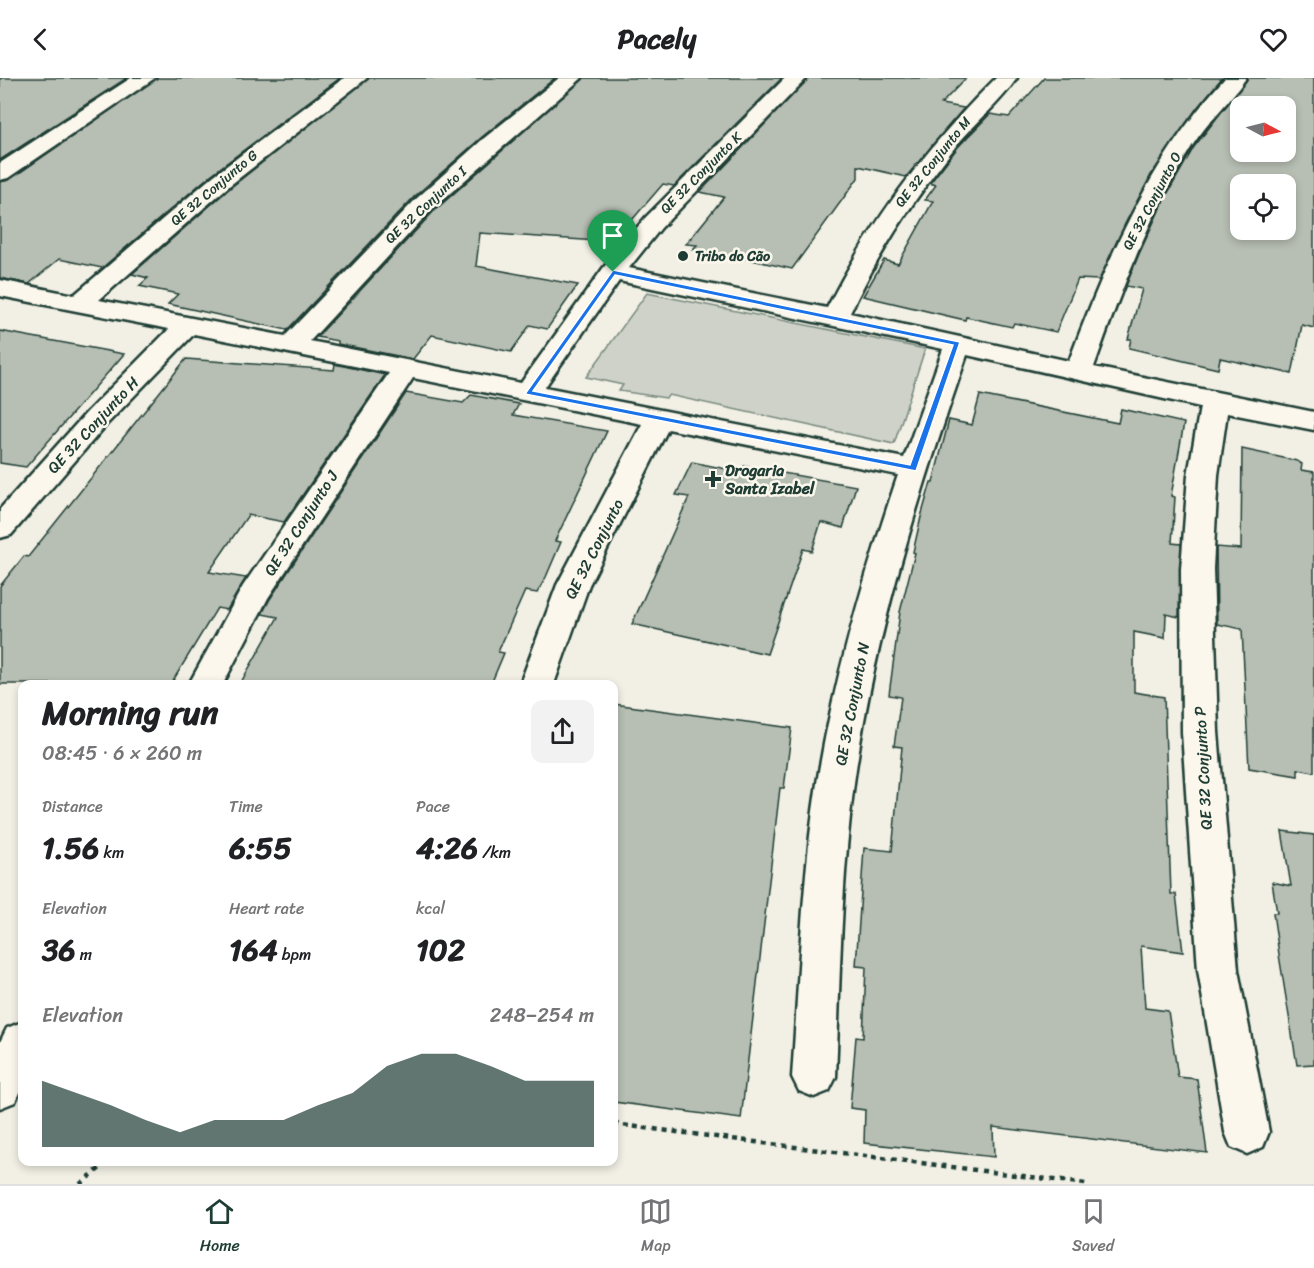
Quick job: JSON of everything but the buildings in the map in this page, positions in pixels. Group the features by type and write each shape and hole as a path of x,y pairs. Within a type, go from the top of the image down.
{"street":[{"path":"0,173 145,78"},
{"name":"QE 32 Conjunto G","path":"78,305 220,181 357,78"},
{"name":"QE 32 Conjunto I","path":"292,345 424,204 491,144 572,78"},
{"name":"QE 32 Conjunto K","path":"528,392 613,272 667,208 797,78"},
{"name":"QE 32 Conjunto M","path":"835,317 856,274 900,201 963,124 1007,78"},
{"name":"QE 32 Conjunto O","path":"1079,371 1131,236 1183,145 1216,98 1236,78"},
{"path":"613,272 958,343 1215,402 1314,421"},
{"path":"0,288 660,417 913,469"},
{"name":"QE 32 Conjunto H","path":"0,528 97,418 188,325"},
{"name":"QE 32 Conjunto N","path":"814,1077 827,863 842,744 867,634 913,469 958,343"},
{"name":"QE 32 Conjunto J","path":"208,680 254,594 406,368"},
{"name":"QE 32 Conjunto P","path":"1215,402 1203,475 1197,569 1200,732 1218,970 1247,1132"},
{"name":"QE 32 Conjunto","path":"538,680 573,585 660,417"},
{"path":"0,1087 18,1050"}],"path":[{"path":"618,1125 1086,1184"},
{"path":"80,1184 103,1166"}],"shaded area":[{"path":"647,293 925,349 894,444 669,395 666,398 619,391 623,385 586,377"}],"place":[{"name":"Tribo do Cão","path":"683,256"},
{"name":"Drogaria Santa Izabel","path":"713,479"}],"route":[{"path":"613,272 958,343 913,469 528,392 549,359 613,272"}]}
